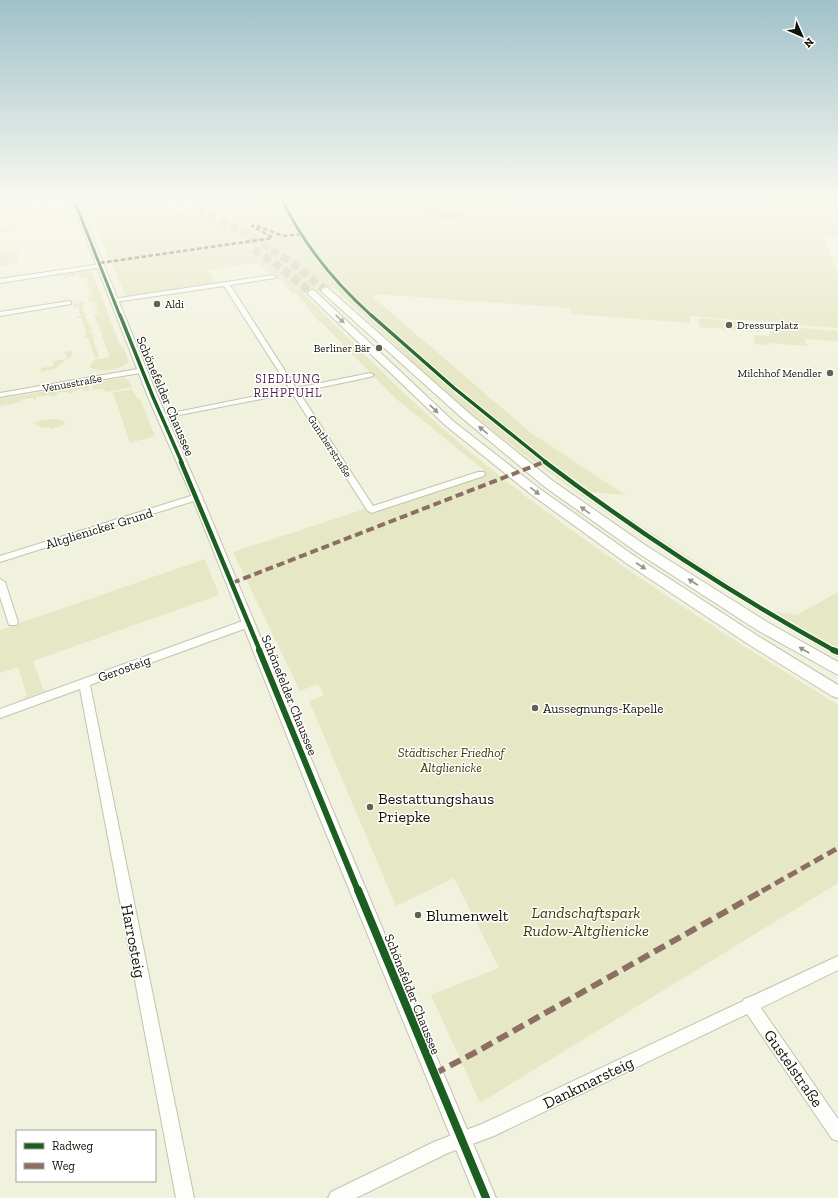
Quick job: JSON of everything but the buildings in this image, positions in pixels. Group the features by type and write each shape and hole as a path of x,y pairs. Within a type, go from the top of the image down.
{"highway":[{"path":"325,290 466,416 549,484 656,559 762,626 838,669"},
{"path":"312,293 449,423 536,492 632,560 753,640 838,692"}],"main road":[{"name":"Schönefelder Chaussee","path":"97,256 162,417 197,497 486,1198"}],"street":[{"path":"0,281 101,266"},
{"path":"115,300 273,277"},
{"name":"Guntherstraße","path":"226,284 371,510 481,474"},
{"path":"0,314 69,302"},
{"name":"Venusstraße","path":"0,395 143,370"},
{"path":"162,417 370,375"},
{"name":"Altglienicker Grund","path":"0,560 197,497"},
{"path":"0,582 14,622"},
{"name":"Gerosteig","path":"0,714 248,623"},
{"name":"Harrosteig","path":"82,684 85,687 184,1198"},
{"name":"Dankmarsteig","path":"337,1198 462,1138 479,1134 495,1127 838,962"},
{"name":"Gustelstraße","path":"749,1004 838,1133"}],"green space":[{"path":"0,256 18,256 17,258 18,262 0,267"},
{"name":"Landschaftspark Rudow-Altglienicke","path":"108,256 831,256 838,275 838,328 690,316 690,323 571,314 570,308 375,294 373,297 531,433 625,495 590,492 771,611 797,615 838,592 838,658 773,620 678,560 585,498 527,456 453,398 333,287 303,293 392,382 438,424 528,498 571,530 658,590 838,705 838,883 480,1103 431,995 499,968 454,878 396,906 309,701 324,695 318,684 300,691 233,552 484,470 395,398 321,322 319,322 296,293 292,293 281,279 273,276 256,263 208,270 216,285 126,297"},
{"path":"88,270 92,272 120,345 124,349 129,362 114,369 99,370 89,367 94,360 110,357 94,314 99,313 98,311 93,310 97,309 96,305 91,305 95,304 95,301 90,302 88,297 93,296 91,292 86,293 91,291 90,288 85,289 85,287 89,287 88,284 83,284 88,283 86,278 81,279 78,273 75,273 76,276 65,278 64,275"},
{"path":"82,302 85,304 82,305 83,309 87,309 83,310 85,314 89,315 85,316 87,320 91,320 87,321 88,325 93,326 89,327 90,329 94,330 90,331 92,334 96,335 92,336 99,357 95,358 88,338 84,338 83,336 87,335 81,318 77,318 77,316 81,316 78,307 74,307 73,304"},
{"name":"Dressurplatz","path":"698,318 759,323 761,332 699,327"},
{"path":"768,325 837,331 838,341 805,339 807,346 769,343 769,345 755,344 754,335 770,336"},
{"path":"72,351 73,355 54,369 41,372 41,368 54,366 53,361 67,359 65,352"},
{"path":"123,378 129,380 132,387 107,392 102,389 93,389 91,383"},
{"path":"88,384 90,390 84,391 83,389 73,391 73,393 68,394 67,392 57,393 57,396 51,397 50,395 36,397 36,400 33,398 21,400 21,402 0,406 0,399"},
{"path":"132,389 133,393 141,401 155,436 130,443 112,393"},
{"path":"43,420 61,420 66,424 52,429 49,427 42,428 33,423"},
{"path":"205,559 219,595 33,661 43,689 48,690 23,699 27,695 18,667 0,673 0,630"}],"tunnel":[{"path":"264,256 312,293"},
{"path":"281,256 294,264 325,290"}],"marked path":[{"path":"100,263 149,256"},
{"path":"232,583 545,461"},
{"path":"434,1074 476,1052 838,848"}],"cycle path":[{"path":"96,256 153,397 197,497 322,804 486,1198"},
{"path":"317,256 345,291 358,303 454,388 518,441 618,515 652,538 767,612 838,652"}],"place":[{"name":"Aldi","path":"157,304"},
{"name":"Dressurplatz","path":"729,325"},
{"name":"Berliner Bär","path":"379,348"},
{"name":"Milchhof Mendler","path":"830,373"},
{"name":"Aussegnungs-Kapelle","path":"535,708"},
{"name":"Bestattungshaus Priepke","path":"370,807"},
{"name":"Blumenwelt","path":"418,915"}],"district":[{"name":"SIEDLUNG REHPFUHL","path":"288,386"}],"park label":[{"name":"Städtischer Friedhof Altglienicke","path":"451,760"}]}
